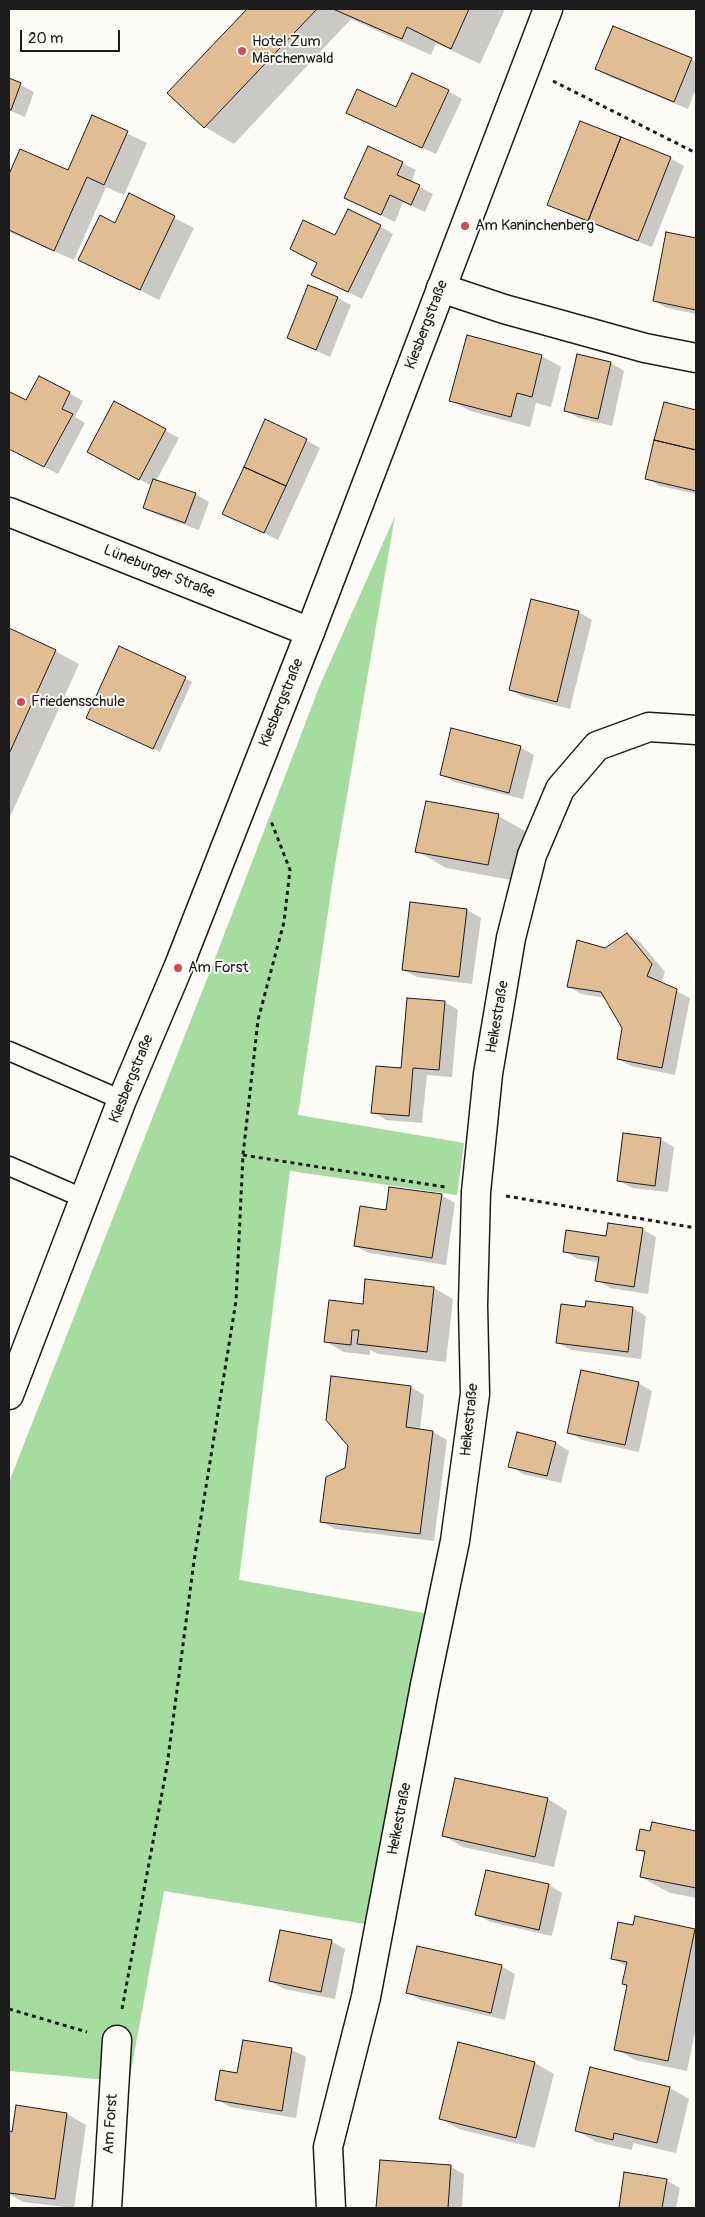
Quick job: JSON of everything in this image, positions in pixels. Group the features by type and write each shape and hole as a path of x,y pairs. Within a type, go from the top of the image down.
{"street":[{"name":"Kiesbergstraße","path":"9,1395 86,1199 122,1100 178,968 310,632 548,9"},
{"path":"441,288 504,310 645,348 696,358"},
{"name":"Lüneburger Straße","path":"9,512 310,632"},
{"name":"Heikestraße","path":"331,2208 328,2147 366,1997 425,1685 455,1541 476,1394 473,1305 476,1192 488,1074 513,929 532,855 560,789 597,746 649,727 696,730"},
{"name":"Am Forst","path":"107,2208 116,2040"}],"lane":[{"path":"9,1051 122,1100"},
{"path":"9,1166 86,1199"}],"path":[{"path":"526,67 696,153"},
{"path":"9,2009 116,2040 167,1766 194,1561 236,1301 243,1154 258,1020 285,913 290,870 270,819"}],"green space":[{"path":"395,516 334,871 298,1115 464,1143 457,1195 290,1171 239,1580 424,1613 365,1924 164,1891 129,2082 9,2071 9,1482 209,974 320,685"}],"building":[{"name":"Hotel Zum Märchenwald","path":"247,9 317,9 204,128 167,93"},
{"name":"Hotel Zum Märchenwald","path":"333,9 469,9 451,49 407,27 402,39"},
{"path":"613,26 692,58 674,102 595,69"},
{"path":"412,73 449,90 422,148 346,113 357,89 396,107"},
{"path":"9,78 21,83 11,110 9,109"},
{"path":"92,115 128,131 104,185 87,177 54,251 9,230 9,174 20,149 68,170"},
{"path":"580,121 621,137 588,221 547,205"},
{"path":"621,137 671,157 638,241 588,221"},
{"path":"368,146 403,162 397,175 420,185 411,205 390,195 381,215 344,198"},
{"path":"129,193 175,216 140,290 78,260 100,215 115,223"},
{"path":"348,209 381,225 348,292 311,275 317,263 290,249 303,220 335,235"},
{"path":"666,232 696,238 696,310 653,301"},
{"path":"308,285 338,297 316,350 287,338"},
{"path":"467,335 542,355 532,397 517,393 511,417 449,401"},
{"path":"577,354 611,362 598,419 564,411"},
{"path":"39,376 70,392 62,409 73,414 44,467 9,449 10,392 26,400"},
{"path":"114,401 166,429 139,480 87,452"},
{"path":"664,402 696,410 696,450 654,440"},
{"path":"265,419 307,439 286,486 244,467"},
{"path":"654,440 696,450 696,491 645,479"},
{"path":"244,467 286,486 264,533 222,514"},
{"path":"153,479 196,493 185,523 143,508"},
{"path":"531,599 579,611 557,702 509,690"},
{"name":"Friedensschule","path":"9,628 56,650 9,754"},
{"path":"119,646 186,677 153,749 86,718"},
{"path":"451,728 521,746 509,793 440,775"},
{"path":"426,801 499,814 488,865 415,852"},
{"path":"410,902 467,909 459,977 402,970"},
{"path":"627,933 652,964 647,976 677,989 662,1068 617,1059 622,1028 601,992 567,987 577,940 605,948"},
{"path":"407,998 445,1001 439,1070 413,1068 409,1116 371,1113 376,1066 401,1068"},
{"path":"623,1133 661,1138 655,1186 617,1181"},
{"path":"389,1187 442,1194 432,1258 354,1246 360,1206 386,1210"},
{"path":"608,1223 643,1228 634,1287 595,1281 599,1257 563,1252 566,1230 606,1236"},
{"path":"365,1279 434,1287 427,1352 357,1344 359,1330 352,1330 351,1345 324,1342 329,1300 363,1304"},
{"path":"586,1301 633,1307 628,1352 556,1343 561,1304 585,1307"},
{"path":"581,1370 639,1382 625,1445 567,1433"},
{"path":"331,1376 411,1386 406,1427 433,1431 420,1534 320,1522 326,1477 345,1468 348,1446 326,1420"},
{"path":"517,1432 556,1442 547,1476 508,1467"},
{"path":"455,1778 548,1798 535,1857 442,1836"},
{"path":"652,1822 696,1831 696,1888 640,1877 645,1851 636,1850 640,1829 650,1831"},
{"path":"486,1870 549,1884 539,1930 475,1915"},
{"path":"635,1916 695,1929 668,2061 614,2050 627,1985 622,1984 627,1962 611,1959 618,1922 633,1925"},
{"path":"280,1930 332,1940 321,1992 269,1981"},
{"path":"417,1946 502,1965 491,2013 406,1993"},
{"path":"243,2040 292,2048 282,2111 215,2100 220,2070 237,2073"},
{"path":"458,2042 535,2062 516,2138 439,2119"},
{"path":"590,2067 670,2087 657,2143 614,2133 613,2140 575,2131"},
{"path":"16,2105 67,2113 55,2199 9,2193 9,2131 12,2132"},
{"path":"380,2160 451,2165 448,2208 376,2208"},
{"path":"624,2172 667,2179 662,2208 619,2208"}],"place":[{"name":"Hotel Zum Märchenwald","path":"242,51"},
{"name":"Am Kaninchenberg","path":"465,226"},
{"name":"Friedensschule","path":"21,702"},
{"name":"Am Forst","path":"178,968"}]}
